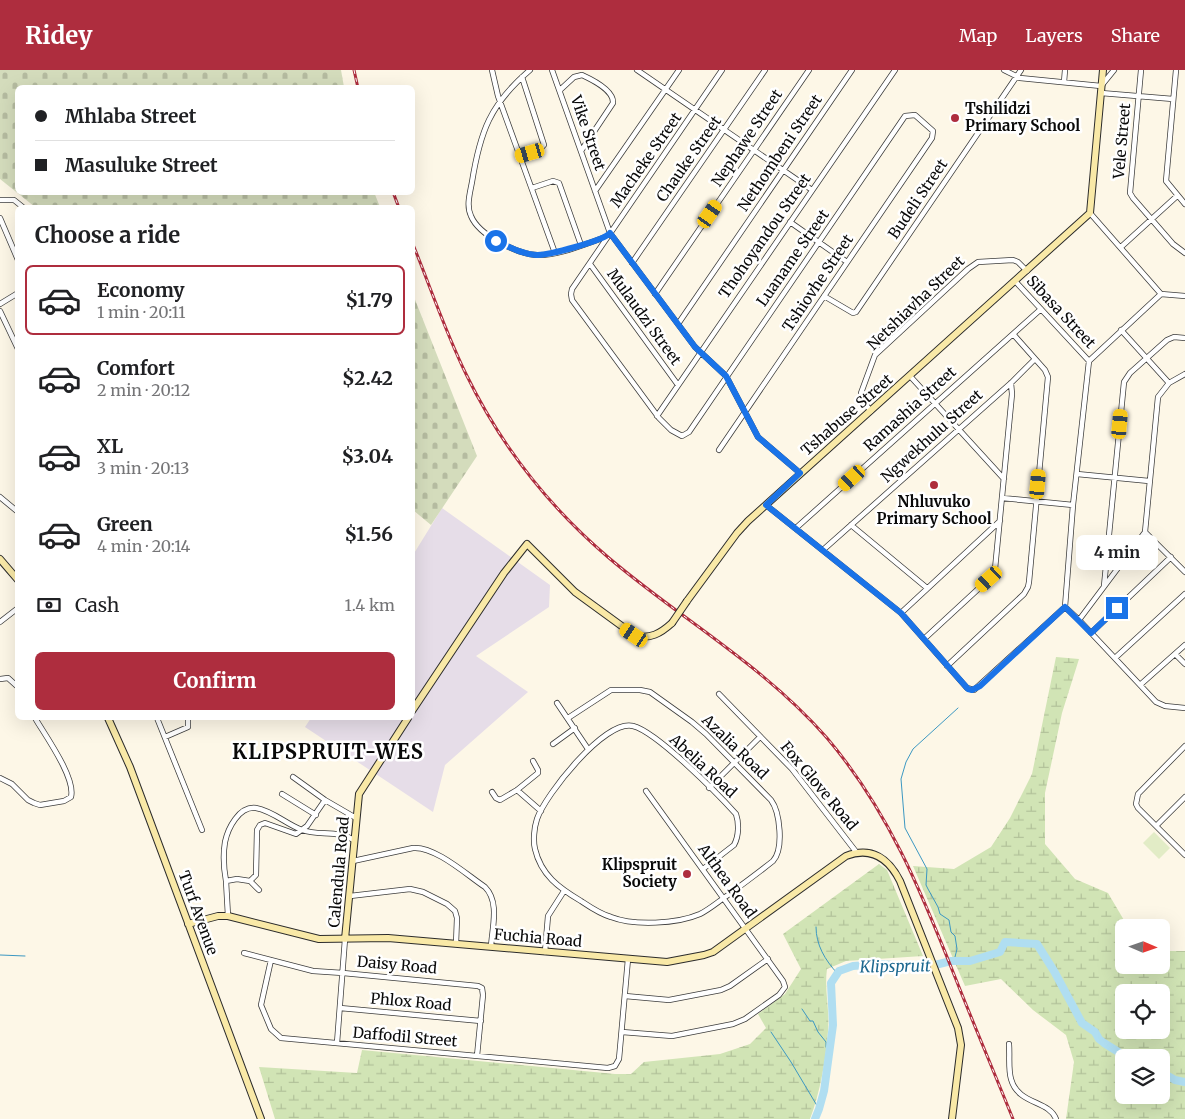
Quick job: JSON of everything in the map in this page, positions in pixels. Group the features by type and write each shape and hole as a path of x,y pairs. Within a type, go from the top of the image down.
{"street":[{"path":"492,70 500,101 554,253"},
{"path":"530,70 500,101 481,136 469,199 470,216 481,230 506,246 536,255 554,253 609,235"},
{"name":"Vike Street","path":"552,70 609,235 700,352 726,376"},
{"path":"637,70 812,190"},
{"path":"595,192 679,70"},
{"name":"Macheke Street","path":"656,416 572,300 571,294 572,289 722,70"},
{"name":"Chauke Street","path":"632,263 765,70"},
{"name":"Nephawe Street","path":"655,294 809,70"},
{"name":"Nethombeni Street","path":"678,324 852,70"},
{"name":"Thohoyandou Street","path":"656,416 894,70"},
{"path":"1004,70 1016,78 1101,86"},
{"name":"Budeli Street","path":"824,296 851,313 856,312 1021,70"},
{"path":"1064,82 1065,70"},
{"path":"1103,70 1090,213 1161,294 1185,296"},
{"path":"1101,86 1114,70"},
{"name":"Vele Street","path":"1141,70 1130,192 1151,220 1185,254"},
{"path":"1176,70 1166,178 1167,184 1185,204"},
{"path":"560,90 574,77 582,75 610,93 614,99 613,104 581,151"},
{"path":"520,156 539,150 544,145 522,77"},
{"path":"1101,93 1173,99"},
{"name":"Luaname Street","path":"656,416 680,435 684,436 689,432 905,116 915,115 932,128"},
{"name":"Tshiovhe Street","path":"719,450 932,138 932,128"},
{"path":"532,188 553,181 559,183 581,245"},
{"path":"1121,247 1177,196"},
{"path":"0,200 14,200 20,205"},
{"name":"Tshabuse Street","path":"415,706 504,573 527,544 581,597 634,635 640,637 653,636 672,623 737,533 800,473 1090,213"},
{"path":"0,218 15,253"},
{"path":"790,222 847,262"},
{"name":"Netshiavha Street","path":"871,411 862,399 861,393 875,355 968,268 978,262 1013,260 1018,262 1026,271"},
{"name":"Mulaudzi Street","path":"590,264 678,385"},
{"name":"Sibasa Street","path":"1015,281 1089,360"},
{"name":"Sibasa Street","path":"1065,607 1073,505 1089,360 1161,294"},
{"path":"0,304 15,295"},
{"name":"Ramashia Street","path":"796,528 1041,309"},
{"path":"0,310 15,342"},
{"path":"1121,330 1169,383"},
{"path":"947,666 1024,594 1028,587 1048,377 1045,370 1013,334"},
{"path":"1104,586 1124,382 1130,373 1170,338 1185,338"},
{"name":"Ngwekhulu Street","path":"823,550 1011,383 1035,359"},
{"path":"1079,620 1145,532 1158,397 1169,383 1185,374"},
{"path":"726,376 758,437 800,473"},
{"path":"910,376 1004,479"},
{"path":"924,639 992,576 996,564 1012,394 1011,383"},
{"path":"1077,474 1149,481"},
{"path":"0,497 15,510"},
{"path":"1002,498 1073,505"},
{"path":"766,505 901,613 967,688 974,690 1065,607 1159,704 1185,708"},
{"path":"901,613 1000,521"},
{"path":"851,526 927,588"},
{"path":"1145,532 1185,572"},
{"path":"1091,633 1171,557"},
{"path":"0,559 15,576"},
{"path":"1107,565 1116,570"},
{"path":"1115,658 1185,594"},
{"path":"0,622 15,610"},
{"path":"1140,686 1185,645"},
{"path":"1175,654 1185,664"},
{"path":"0,679 8,678 15,684"},
{"name":"Azalia Road","path":"541,811 536,826 535,849 550,880 564,891 608,917 621,920 648,923 672,921 696,915 723,898 773,861 778,853 779,819 774,804 692,722 662,700 645,691 610,690 568,718"},
{"name":"Fox Glove Road","path":"719,694 792,769 857,853"},
{"path":"517,790 541,811 588,749 557,703"},
{"path":"0,778 12,784 34,804 40,805 64,801 71,796 72,788 68,776 36,720"},
{"name":"Turf Avenue","path":"109,720 130,767 261,1119"},
{"path":"158,720 202,830"},
{"path":"165,737 188,727 188,720"},
{"name":"Calendula Road","path":"336,1044 358,798 360,790 407,720"},
{"name":"Abelia Road","path":"588,749 614,730 629,725 642,730 671,750 736,814 738,822 737,839 732,847 703,869"},
{"path":"553,744 575,728"},
{"name":"Fox Glove Road","path":"710,788 760,737"},
{"path":"1184,851 1138,808 1136,801 1138,794 1185,746"},
{"path":"492,792 500,800 517,790 538,773 533,761"},
{"path":"293,777 325,800 356,818"},
{"name":"Althea Road","path":"622,1032 672,1036 733,1024 745,1019 779,995 785,987 784,981 646,791"},
{"path":"282,794 316,815"},
{"path":"1156,826 1185,798"},
{"path":"250,881 256,875 257,830 261,823 296,834 316,815 325,800"},
{"path":"228,916 225,871 226,841 236,818 243,810 247,808 261,809 302,830 346,835 354,840"},
{"path":"353,861 417,848 433,852 491,893 494,905 491,947"},
{"path":"857,853 881,857 891,866 902,886 960,1036 952,1119"},
{"name":"Fuchia Road","path":"188,924 218,916 228,916 314,938 388,938 667,962 704,955 718,949 840,859 857,853"},
{"path":"226,881 234,879 250,881 259,890"},
{"path":"350,896 410,889 423,892 450,906 455,911 457,918 456,944"},
{"path":"545,952 548,916 564,891"},
{"name":"Daisy Road","path":"244,953 313,971 343,972 476,985 483,992 477,1056"},
{"path":"622,1032 628,959"},
{"path":"625,996 669,1000 721,990 730,986 768,959"},
{"name":"Daffodil Street","path":"271,960 261,1006 272,1031 279,1037 336,1044 605,1068 613,1067 617,1064 622,1032"},
{"name":"Phlox Road","path":"340,1008 481,1021"},
{"path":"1009,1044 1011,1080 1017,1092 1041,1105 1052,1113 1056,1119"}],"shaded area":[{"path":"442,508 550,585 549,607 476,656 528,692 445,765 433,812 305,727 310,720 415,720 415,552"}],"green space":[{"path":"0,70 341,70 344,85 15,85 15,191 0,179"},
{"path":"20,195 375,195 379,205 32,205"},
{"path":"415,300 477,456 431,525 415,512"},
{"path":"1056,657 1079,659 1062,713 1045,793 1045,844 1075,879 1108,893 1123,919 1115,919 1115,974 1170,974 1170,951 1185,951 1185,1119 1066,1119 1074,1062 1066,1035 1033,1010 1001,979 965,986 913,866 954,869 991,847 1010,818 1032,774"},
{"path":"1154,832 1170,848 1159,859 1143,843"},
{"path":"879,864 887,870 923,956 846,961 827,969 827,1042 820,1087 810,1119 275,1119 259,1067 357,1073 362,1050 631,1074 644,1062 720,1054 750,1044 766,1028 758,1014 785,994 801,969 783,934"}],"waterway":[{"path":"954,961 957,949 955,936 951,932 949,920 940,914 926,885 927,869 905,828 901,779 906,762 913,749 958,708"},
{"path":"816,927 816,934 822,952 837,973"},
{"name":"Klipspruit","path":"815,1119 824,1091 833,1025 831,983 839,971 853,966 879,964 927,967 951,961 970,961 1000,952 1005,942 1037,944 1082,1023 1095,1032 1099,1039 1115,1050"},
{"path":"0,955 25,956"},
{"path":"802,1009 810,1021 813,1021 818,1032 826,1042 829,1053"},
{"path":"771,1032 819,1109"},
{"name":"Klipspruit","path":"1170,1077 1185,1082"}],"railway":[{"path":"354,70 357,85"},
{"path":"394,195 398,205"},
{"path":"415,250 451,341 479,400 510,450 546,496 566,518 609,558 776,687 827,738 849,765 885,823 916,883 1013,1119"}],"place":[{"name":"Tshilidzi Primary School","path":"955,118"},
{"name":"Nhluvuko Primary School","path":"934,485"},
{"name":"Klipspruit Society","path":"687,874"}],"district":[{"name":"KLIPSPRUIT-WES","path":"328,752"}],"route":[{"path":"496,241 522,252 541,256 595,241 608,236 610,233 695,347 726,376 758,437 800,473 766,505 901,613 968,689 972,690 980,686 1065,607 1091,633 1117,608"}]}
